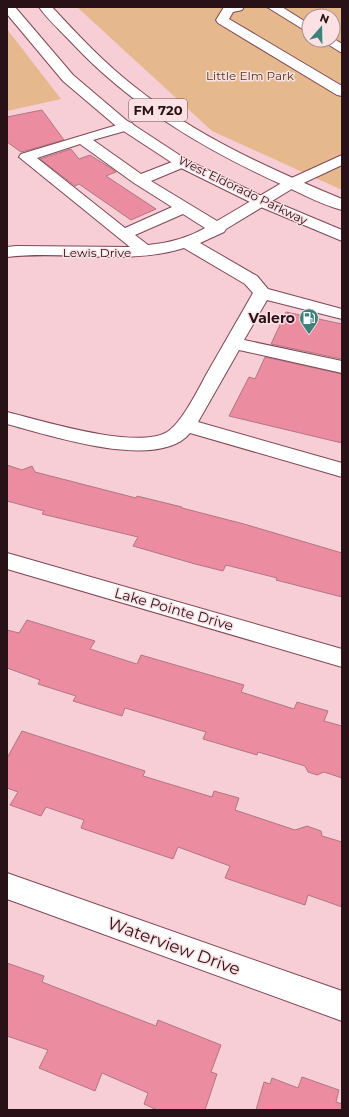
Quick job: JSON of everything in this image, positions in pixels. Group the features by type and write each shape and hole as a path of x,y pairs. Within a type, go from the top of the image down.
{"main road":[{"name":"West Eldorado Parkway","path":"45,7 104,68 151,105 186,129 226,152 290,184 342,205"},
{"path":"238,7 229,9 222,20 342,92"},
{"path":"273,7 301,24"},
{"name":"West Eldorado Parkway","path":"10,9 68,78 127,126 182,163 262,202 342,236"},
{"path":"127,126 26,157 145,250"},
{"path":"82,139 139,180 218,228"},
{"name":"Lewis Drive","path":"7,252 126,253 167,248 200,238 290,184 342,159"},
{"path":"139,180 182,163"},
{"path":"124,234 184,208"},
{"path":"186,242 251,280 262,293 342,314"},
{"path":"7,418 74,435 134,445 158,444 175,437 185,425 262,293"},
{"path":"233,344 342,367"},
{"path":"185,425 342,470"},
{"name":"Lake Pointe Drive","path":"7,561 342,658"},
{"name":"Waterview Drive","path":"7,886 342,1006"}],"green space":[{"name":"Little Elm Park","path":"77,7 342,7 342,190 212,131"},
{"path":"7,29 61,99 7,111"}],"building":[{"path":"42,110 64,140 21,152 7,142 7,117"},
{"path":"71,149 79,159 90,155 112,169 116,172 106,176 156,209 131,220 79,184 75,186 40,159"},
{"name":"Valero","path":"286,312 342,324 342,359 271,344"},
{"path":"265,357 342,374 342,443 229,416 249,377 255,379"},
{"path":"7,465 22,470 32,466 35,472 136,498 137,496 182,507 342,553 342,597 226,565 223,571 195,564 133,546 138,537 42,514 44,511 7,501"},
{"path":"27,620 95,641 90,649 137,664 141,655 244,685 241,692 294,709 297,702 328,711 324,721 342,726 342,778 324,772 317,775 308,772 305,766 258,752 257,755 203,739 206,732 125,708 122,716 73,701 76,696 38,684 40,680 7,668 7,630 19,633"},
{"path":"22,731 145,771 143,776 212,797 214,791 239,798 235,810 295,830 307,826 321,831 322,836 342,842 342,907 308,895 305,905 225,878 230,866 178,847 173,859 81,828 84,820 46,807 41,816 10,805 18,792 7,788 7,758"},
{"path":"7,963 44,976 42,982 156,1026 158,1020 221,1045 211,1072 217,1074 205,1110 157,1110 144,1104 148,1093 102,1073 95,1091 39,1068 48,1050 7,1036"},
{"path":"302,1077 339,1090 336,1102 342,1104 342,1110 256,1110 264,1082 270,1084 272,1078 298,1088"}],"place":[{"name":"Valero","path":"309,335"}]}
